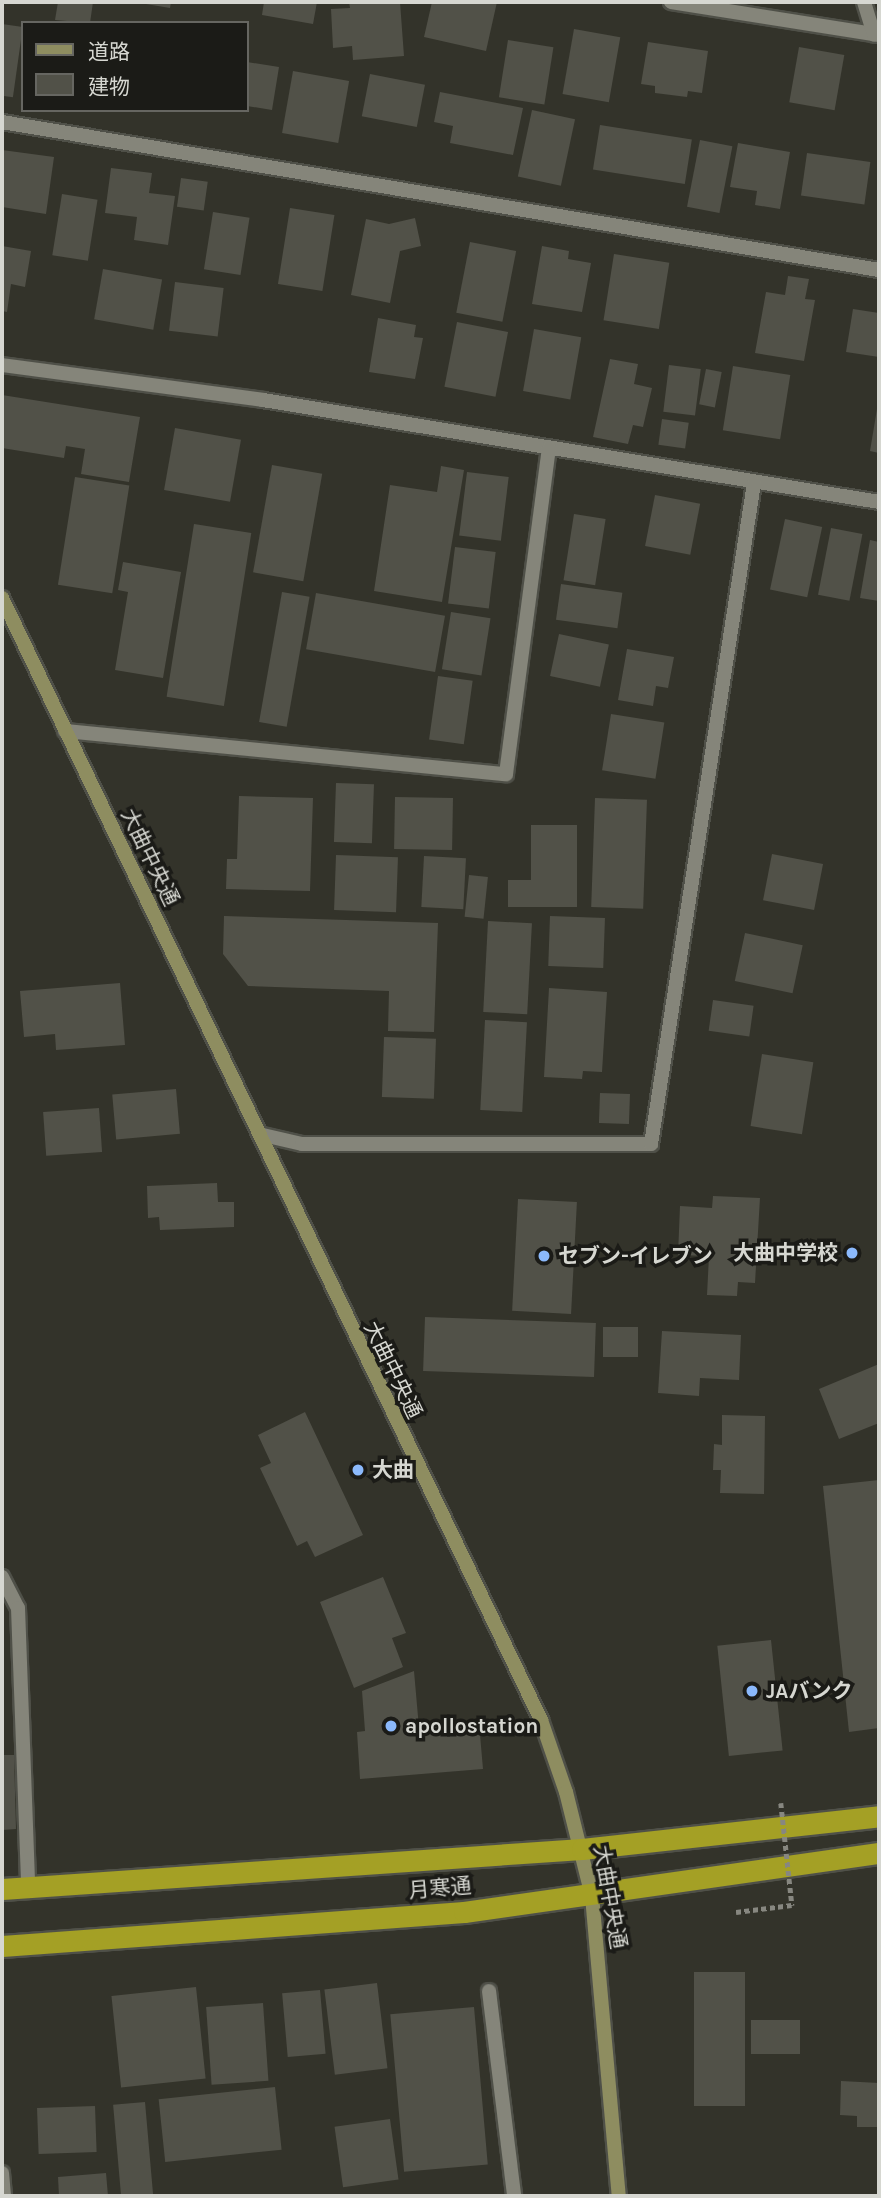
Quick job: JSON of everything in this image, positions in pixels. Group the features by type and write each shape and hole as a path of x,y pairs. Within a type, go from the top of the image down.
{"highway":[{"name":"月寒通","path":"2,1889 582,1849 879,1816"},
{"name":"月寒通","path":"2,1946 464,1912 592,1896 879,1853"}],"main road":[{"name":"大曲中央通","path":"2,598 263,1135 365,1361 541,1720 582,1849 592,1896 619,2196"}],"street":[{"path":"671,2 876,35 864,2"},
{"path":"2,122 879,270"},
{"path":"2,365 263,400 879,502"},
{"path":"65,730 506,774 550,448"},
{"path":"263,1135 302,1144 651,1144 754,483"},
{"path":"2,1577 18,1608 28,1887"},
{"path":"489,1991 514,2196"},
{"path":"2,2173 4,2196"}],"path":[{"path":"736,1912 792,1905 781,1803"}],"building":[{"path":"58,2 93,2 90,21 55,20"},
{"path":"134,2 171,2 170,8"},
{"path":"264,2 317,2 313,24 262,15"},
{"path":"349,2 400,2 404,56 353,60 352,46 333,48 331,9 350,8"},
{"path":"432,2 497,2 486,51 424,37"},
{"path":"2,24 21,27 13,97 2,96"},
{"path":"574,29 620,37 609,102 563,94"},
{"path":"508,40 553,47 544,104 499,97"},
{"path":"648,42 708,51 702,93 688,91 687,97 655,93 655,86 641,84"},
{"path":"799,47 844,55 835,110 789,102"},
{"path":"248,62 279,67 272,110 248,106"},
{"path":"293,71 349,81 338,143 282,133"},
{"path":"370,74 425,85 417,127 362,116"},
{"path":"440,92 523,108 513,155 450,143 453,126 434,122"},
{"path":"532,110 575,119 561,186 518,177"},
{"path":"600,125 692,140 685,184 593,169"},
{"path":"700,140 732,146 719,213 687,207"},
{"path":"738,143 790,152 780,209 755,205 757,191 730,187"},
{"path":"2,150 54,157 46,214 2,207"},
{"path":"807,153 870,162 864,204 801,196"},
{"path":"111,168 152,173 149,193 175,196 168,245 134,240 137,217 105,213"},
{"path":"181,178 208,182 204,210 177,207"},
{"path":"62,194 98,200 88,261 52,255"},
{"path":"290,208 334,215 322,291 278,284"},
{"path":"213,212 250,218 240,275 204,269"},
{"path":"415,218 421,246 400,251 390,303 351,295 366,219 389,224"},
{"path":"470,242 516,251 502,322 456,313"},
{"path":"2,246 31,251 25,287 11,284 7,312 2,311"},
{"path":"542,246 569,251 568,259 591,263 582,312 532,304"},
{"path":"614,254 669,263 659,329 604,320"},
{"path":"103,269 162,279 153,330 94,319"},
{"path":"788,276 809,279 805,299 815,300 804,361 755,353 766,292 785,295"},
{"path":"175,282 224,288 218,337 169,331"},
{"path":"853,309 879,313 879,357 846,352"},
{"path":"378,318 416,325 414,337 423,338 415,379 369,372"},
{"path":"457,322 508,332 495,397 444,387"},
{"path":"534,329 581,337 570,399 523,391"},
{"path":"610,359 638,364 634,384 652,388 643,427 633,425 628,444 593,437"},
{"path":"669,365 701,369 695,416 663,412"},
{"path":"733,366 790,375 780,439 723,430"},
{"path":"706,369 722,372 715,407 699,404"},
{"path":"2,395 140,417 129,482 81,474 85,449 66,446 64,458 2,448"},
{"path":"879,397 879,453 870,451"},
{"path":"662,419 689,423 685,449 658,445"},
{"path":"175,428 241,440 230,502 164,490"},
{"path":"272,465 322,474 303,581 253,572"},
{"path":"441,466 464,470 442,602 374,591 390,485 437,492"},
{"path":"467,472 509,477 501,541 459,536"},
{"path":"75,477 129,486 112,593 58,585"},
{"path":"655,495 700,504 690,555 645,546"},
{"path":"574,514 606,519 595,585 564,580"},
{"path":"785,519 822,527 807,597 770,589"},
{"path":"194,524 251,533 224,706 167,697"},
{"path":"831,528 862,534 849,601 818,595"},
{"path":"870,540 879,542 879,601 860,598"},
{"path":"455,547 496,552 489,609 448,604"},
{"path":"123,562 181,572 163,678 115,670 128,592 118,590"},
{"path":"561,584 622,593 617,628 556,620"},
{"path":"282,592 310,597 287,727 259,722"},
{"path":"316,593 445,616 435,672 306,649"},
{"path":"451,612 491,618 481,676 442,669"},
{"path":"559,634 609,645 600,687 550,676"},
{"path":"627,649 674,657 668,688 656,686 653,706 618,700"},
{"path":"438,676 473,681 464,744 429,739"},
{"path":"611,714 664,722 655,779 602,770"},
{"path":"336,783 374,784 372,843 334,842"},
{"path":"239,796 313,798 310,891 226,889 227,859 237,859"},
{"path":"395,797 453,798 452,850 394,849"},
{"path":"595,798 647,800 643,909 591,907"},
{"path":"531,825 577,825 577,907 508,907 508,880 531,880"},
{"path":"772,854 823,864 814,910 763,900"},
{"path":"336,855 398,857 396,912 334,910"},
{"path":"424,856 466,858 463,909 421,907"},
{"path":"469,875 488,877 484,919 465,917"},
{"path":"224,916 438,923 434,1032 388,1031 389,991 248,986 223,954"},
{"path":"550,916 605,918 603,968 548,966"},
{"path":"488,921 532,923 527,1014 483,1012"},
{"path":"745,933 803,945 793,993 735,981"},
{"path":"120,983 125,1045 56,1050 55,1034 24,1037 20,991"},
{"path":"549,988 607,992 602,1072 583,1071 582,1079 544,1077"},
{"path":"713,1000 754,1006 749,1036 709,1031"},
{"path":"485,1020 527,1022 522,1112 480,1110"},
{"path":"384,1037 436,1039 434,1099 382,1097"},
{"path":"762,1054 813,1062 802,1134 751,1126"},
{"path":"176,1089 180,1134 116,1139 112,1095"},
{"path":"600,1093 630,1094 629,1124 599,1123"},
{"path":"99,1108 102,1152 46,1156 43,1112"},
{"path":"217,1183 218,1202 234,1202 234,1227 160,1230 159,1217 148,1218 147,1186"},
{"path":"713,1196 760,1198 755,1283 738,1282 737,1296 707,1295 709,1256 678,1255 680,1206 712,1208"},
{"name":"セブン-イレブン","path":"518,1199 577,1202 571,1314 512,1311"},
{"path":"425,1317 596,1323 594,1377 423,1371"},
{"path":"603,1327 638,1327 638,1357 603,1357"},
{"path":"662,1331 741,1335 739,1380 700,1378 699,1396 658,1393"},
{"path":"879,1364 879,1423 839,1439 819,1389"},
{"path":"305,1412 363,1535 315,1557 307,1541 297,1546 260,1468 271,1463 258,1435"},
{"path":"722,1415 765,1416 764,1494 720,1493 721,1470 713,1470 714,1444 722,1445"},
{"path":"879,1480 879,1728 849,1732 823,1486"},
{"path":"383,1577 406,1633 392,1638 403,1667 354,1688 320,1602"},
{"path":"771,1640 783,1750 729,1756 717,1646"},
{"name":"apollostation","path":"414,1671 419,1728 479,1723 483,1769 360,1779 357,1732 365,1731 362,1691"},
{"path":"2,1755 14,1755 16,1829 2,1830"},
{"path":"694,1972 745,1972 745,2106 694,2106"},
{"path":"377,1983 387,2068 335,2075 324,1989"},
{"path":"196,1987 206,2078 121,2087 111,1996"},
{"path":"320,1990 326,2054 288,2057 282,1993"},
{"path":"263,2003 268,2081 212,2085 206,2007"},
{"path":"474,2007 488,2164 404,2172 390,2014"},
{"path":"751,2020 800,2020 800,2054 751,2054"},
{"path":"841,2081 879,2083 879,2127 857,2127 857,2116 840,2115"},
{"path":"275,2087 282,2150 165,2162 159,2099"},
{"path":"145,2102 153,2196 121,2196 113,2105"},
{"path":"95,2106 97,2152 39,2154 37,2108"},
{"path":"390,2119 398,2179 343,2187 335,2127"},
{"path":"106,2173 108,2196 59,2196 58,2177"}],"place":[{"name":"大曲中学校","path":"852,1253"},
{"name":"セブン-イレブン","path":"544,1256"},
{"name":"大曲","path":"358,1470"},
{"name":"JAバンク","path":"752,1691"},
{"name":"apollostation","path":"391,1726"}]}
